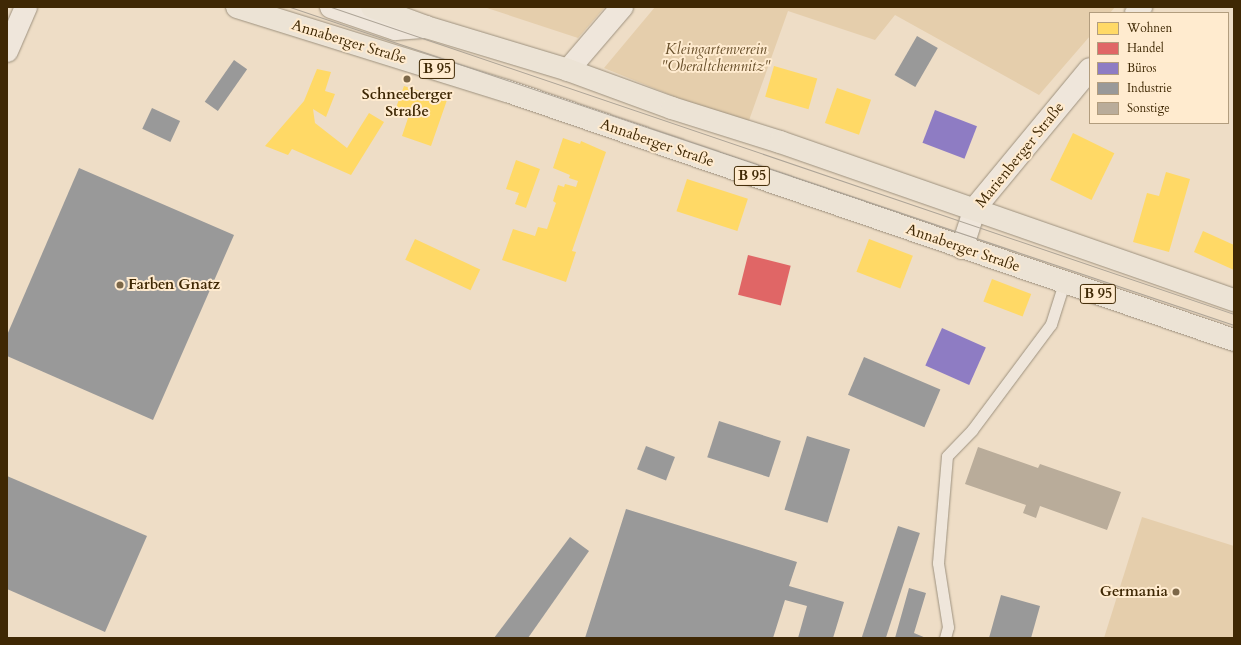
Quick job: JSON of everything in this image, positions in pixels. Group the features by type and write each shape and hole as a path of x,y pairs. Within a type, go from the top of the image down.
{"main road":[{"name":"Annaberger Straße","path":"237,7 507,91 1234,340"},
{"name":"B 95","path":"372,7 426,27 568,70 672,108 975,208 1234,300"}],"street":[{"path":"7,51 26,7"},
{"name":"B 95","path":"331,7 395,29 426,27"},
{"path":"568,70 622,7"},
{"name":"Marienberger Straße","path":"962,248 975,208 1089,70"}],"lane":[{"path":"945,638 948,627 938,563 947,456 972,430 1051,324 1064,282"}],"green space":[{"path":"484,7 605,7 578,38"},
{"name":"Kleingartenverein \"Oberaltchemnitz\"","path":"655,7 1115,7 1111,12 1089,12 1089,37 1039,95 895,15 875,40 788,11 747,126 604,68"},
{"name":"Germania","path":"1142,517 1234,546 1234,638 1104,638"}],"building: Wohnen":[{"path":"774,66 817,78 808,109 765,97"},
{"path":"317,69 331,72 325,91 335,94 326,117 313,109 315,123 347,148 369,113 384,122 351,175 292,149 288,155 265,146 304,101"},
{"path":"404,86 447,100 431,146 402,136 408,118 394,113"},
{"path":"837,88 871,100 859,135 825,123"},
{"path":"1073,133 1114,153 1092,200 1050,180"},
{"path":"563,138 580,144 581,141 606,152 572,251 576,252 566,282 502,260 513,229 535,236 538,227 547,229 556,203 553,201 558,185 564,187 565,184 576,187 578,181 569,178 570,175 553,168"},
{"path":"516,160 540,169 526,208 515,204 519,193 506,189"},
{"path":"1166,172 1190,179 1169,252 1133,242 1147,193 1159,196"},
{"path":"687,179 748,199 737,231 676,211"},
{"path":"1203,231 1234,245 1234,270 1194,252"},
{"path":"415,239 480,269 471,290 405,260"},
{"path":"869,239 913,256 900,289 856,272"},
{"path":"992,279 1031,294 1023,316 983,301"}],"building: Handel":[{"path":"748,255 791,266 781,305 738,295"}],"building: Büros":[{"path":"935,110 977,126 964,159 922,143"},
{"path":"942,328 986,348 969,385 925,365"}],"building: Industrie":[{"path":"917,36 938,48 915,87 894,75"},
{"path":"234,60 247,69 218,111 205,102"},
{"path":"152,108 180,121 170,142 142,129"},
{"name":"Farben Gnatz","path":"79,168 234,235 153,420 7,356 7,335"},
{"path":"864,357 940,389 924,427 848,395"},
{"path":"719,421 781,441 769,477 707,457"},
{"path":"807,436 850,449 828,523 784,510"},
{"path":"646,446 675,457 666,480 637,469"},
{"path":"7,476 147,536 105,632 7,589"},
{"path":"626,509 797,562 789,586 844,602 833,638 798,638 807,606 785,600 773,638 585,638"},
{"path":"898,526 920,533 886,638 862,637"},
{"path":"570,537 589,551 528,638 494,638"},
{"path":"909,588 926,593 914,633 926,638 895,638"},
{"path":"1001,595 1040,606 1031,638 989,638"}],"building: Sonstige":[{"path":"978,447 1038,468 1040,464 1121,492 1107,530 1040,506 1036,518 1023,513 1026,505 965,484"}],"tram line":[{"path":"290,7 1234,325"},
{"path":"331,7 1234,314"}],"place":[{"name":"Schneeberger Straße","path":"407,79"},
{"name":"Farben Gnatz","path":"120,285"},
{"name":"Germania","path":"1176,592"}]}
